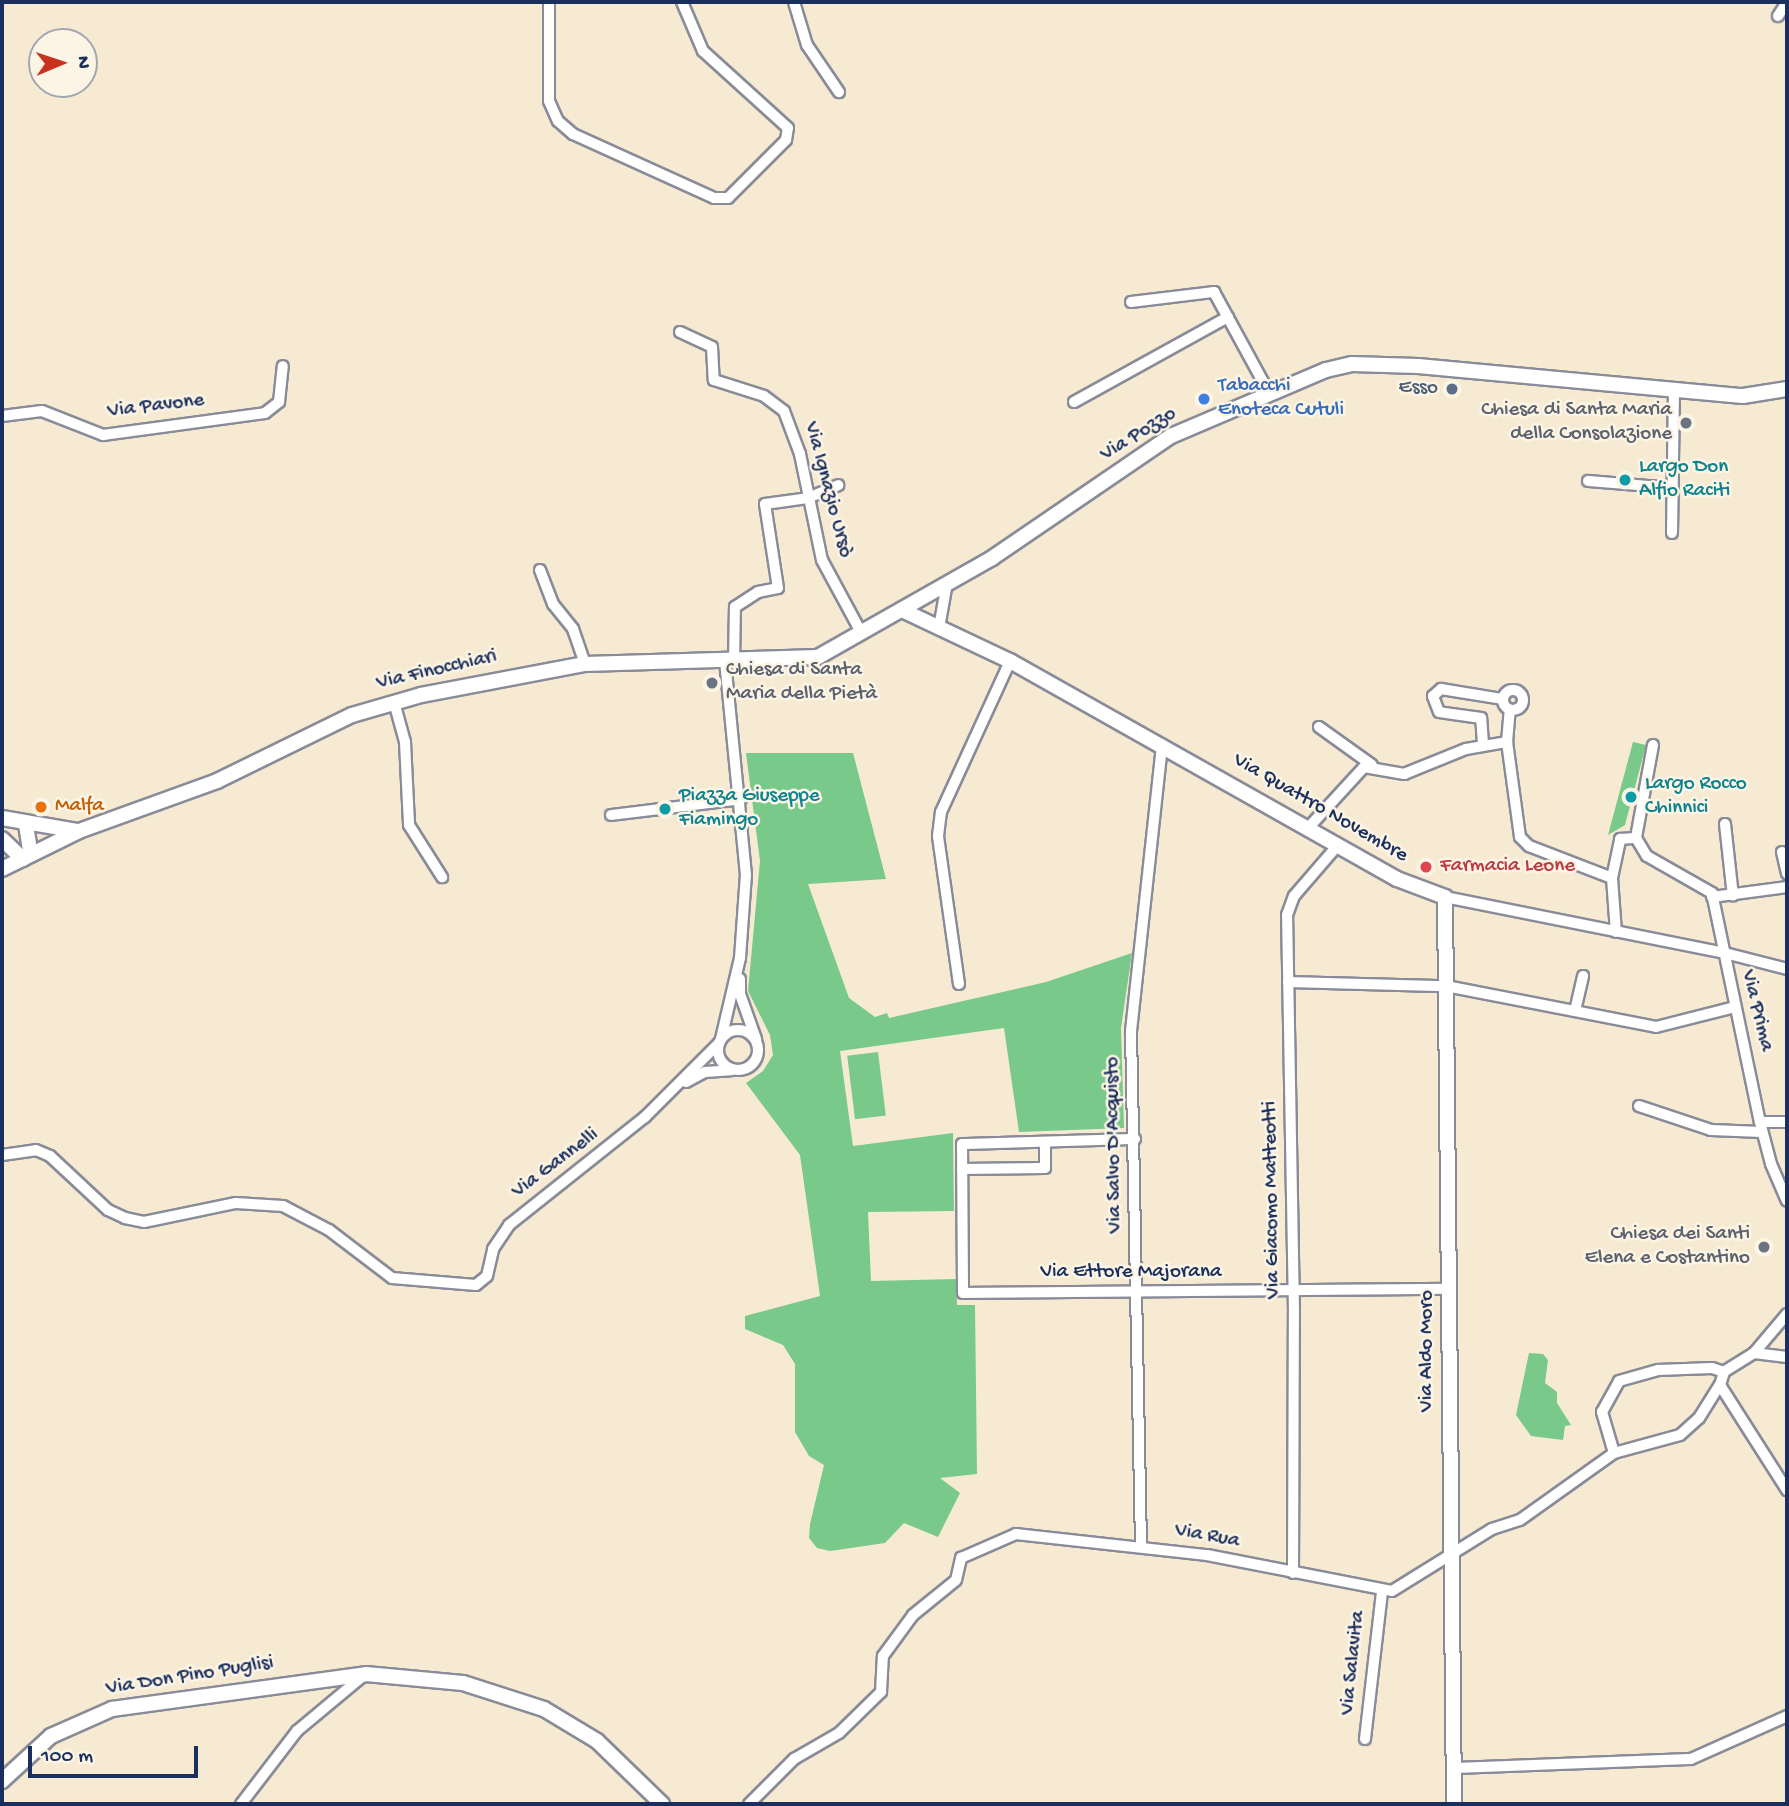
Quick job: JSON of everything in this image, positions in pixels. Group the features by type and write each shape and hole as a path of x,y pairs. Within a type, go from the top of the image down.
{"street":[{"path":"549,2 549,101 558,121 573,134 721,200 735,194 778,149 788,135 788,128 703,51 681,2"},
{"path":"794,2 807,45 839,92"},
{"path":"1778,16 1787,2"},
{"path":"1131,302 1214,292 1268,391"},
{"path":"1074,402 1228,317"},
{"name":"Via Ignazio Ursò","path":"680,332 712,347 714,380 764,396 784,411 800,454 822,560 862,634"},
{"name":"Via Pozzo","path":"904,611 992,558 1171,436 1268,391 1326,370 1363,364 1743,396 1787,389"},
{"name":"Via Pavone","path":"2,416 42,411 103,435 264,412 279,402 283,366"},
{"path":"1672,533 1674,392"},
{"path":"1588,481 1672,488"},
{"path":"740,958 720,1041 723,1063 734,1070 749,1067 757,1046 740,994 746,875 729,662 735,607 758,592 778,588 765,505 807,498 838,485"},
{"path":"540,570 552,604 573,629 585,663"},
{"path":"939,628 947,583"},
{"name":"Via Finocchiari","path":"2,869 79,831 205,786 352,715 394,702 585,663 805,660 904,611"},
{"name":"Via Quattro Novembre","path":"904,611 1010,662 1162,744 1397,879 1445,897 1721,952 1787,970"},
{"path":"959,984 938,836 947,793 1010,662"},
{"path":"1483,744 1481,718 1439,712 1433,696 1441,689 1503,699 1510,710 1507,742 1520,837 1529,846 1612,878"},
{"path":"1503,699 1509,691 1520,692 1523,702 1510,710"},
{"path":"394,702 405,742 409,825 442,877"},
{"path":"1319,727 1372,765 1404,774 1483,744 1507,742"},
{"name":"Via Salvo D'Acquisto","path":"1141,1546 1131,1031 1162,744"},
{"path":"1653,745 1636,838 1647,856 1712,897 1787,889"},
{"path":"1309,827 1364,767 1372,765"},
{"path":"611,815 741,799"},
{"path":"2,818 26,825 79,831"},
{"path":"1725,824 1733,895"},
{"path":"26,825 27,857"},
{"path":"1616,932 1612,878 1620,839 1636,838"},
{"path":"2,839 27,857"},
{"name":"Via Giacomo Matteotti","path":"1293,1573 1294,1290 1289,906 1309,874 1338,845"},
{"path":"1782,852 1787,873"},
{"name":"Via Aldo Moro","path":"1445,897 1454,1804"},
{"name":"Via Prima","path":"1712,897 1721,952 1735,1007 1742,1023 1761,1127 1787,1201"},
{"path":"1575,1011 1583,976"},
{"path":"1288,982 1446,986 1656,1027 1735,1007"},
{"path":"720,1041 742,1031 757,1046"},
{"name":"Via Gannelli","path":"2,1155 36,1150 50,1156 108,1210 125,1218 144,1222 207,1208 264,1202 309,1217 392,1278 442,1284 482,1282 493,1248 509,1225 622,1137 674,1090 720,1041"},
{"name":"Via Gannelli","path":"674,1090 705,1072 734,1070"},
{"path":"1639,1106 1711,1130 1761,1127 1787,1122"},
{"path":"962,1169 1045,1168 1045,1142 1135,1139"},
{"name":"Via Ettore Majorana","path":"1045,1142 962,1144 963,1293 1448,1289"},
{"path":"1382,1591 1402,1588 1492,1530 1520,1520 1614,1453 1680,1435 1699,1418 1720,1385 1724,1372 1754,1353 1787,1314"},
{"path":"1754,1353 1787,1357"},
{"path":"1614,1453 1602,1412 1619,1381 1658,1370 1712,1368 1724,1372"},
{"path":"1720,1385 1787,1490"},
{"name":"Via Rua","path":"749,1804 794,1759 839,1733 881,1692 883,1656 913,1615 956,1580 961,1558 1016,1534 1141,1546 1382,1591"},
{"name":"Via Salavita","path":"1365,1739 1382,1591"},
{"path":"241,1804 297,1731 366,1674"},
{"name":"Via Don Pino Puglisi","path":"2,1781 51,1737 100,1713 366,1674 463,1683 544,1709 597,1741 662,1804"},
{"path":"1454,1768 1691,1759 1787,1716"}],"green space":[{"path":"1633,742 1646,745 1625,825 1608,835"},
{"path":"746,753 853,753 886,879 808,884 849,998 875,1017 887,1013 889,1018 1046,982 1132,953 1121,1028 1124,1128 1019,1132 1004,1028 840,1051 853,1146 953,1133 954,1211 868,1212 871,1281 956,1279 957,1305 975,1305 977,1474 940,1478 960,1493 938,1537 904,1523 885,1543 830,1551 817,1548 809,1538 810,1524 824,1465 809,1456 795,1432 795,1364 783,1345 745,1329 745,1316 820,1296 800,1155 746,1083 763,1071 773,1055 770,1035 748,991 760,861"},
{"path":"878,1052 886,1116 855,1119 847,1056"},
{"path":"1529,1353 1543,1354 1548,1360 1545,1383 1557,1392 1557,1403 1571,1425 1565,1426 1563,1440 1531,1436 1516,1415"}],"place":[{"name":"Esso","path":"1452,389"},
{"name":"Tabacchi Enoteca Cutuli","path":"1204,399"},
{"name":"Chiesa di Santa Maria della Consolazione","path":"1686,423"},
{"name":"Largo Don Alfio Raciti","path":"1625,480"},
{"name":"Chiesa di Santa Maria della Pietà","path":"712,683"},
{"name":"Largo Rocco Chinnici","path":"1631,797"},
{"name":"Malfa","path":"41,807"},
{"name":"Piazza Giuseppe Fiamingo","path":"665,809"},
{"name":"Farmacia Leone","path":"1426,867"},
{"name":"Chiesa dei Santi Elena e Costantino","path":"1764,1247"}]}
